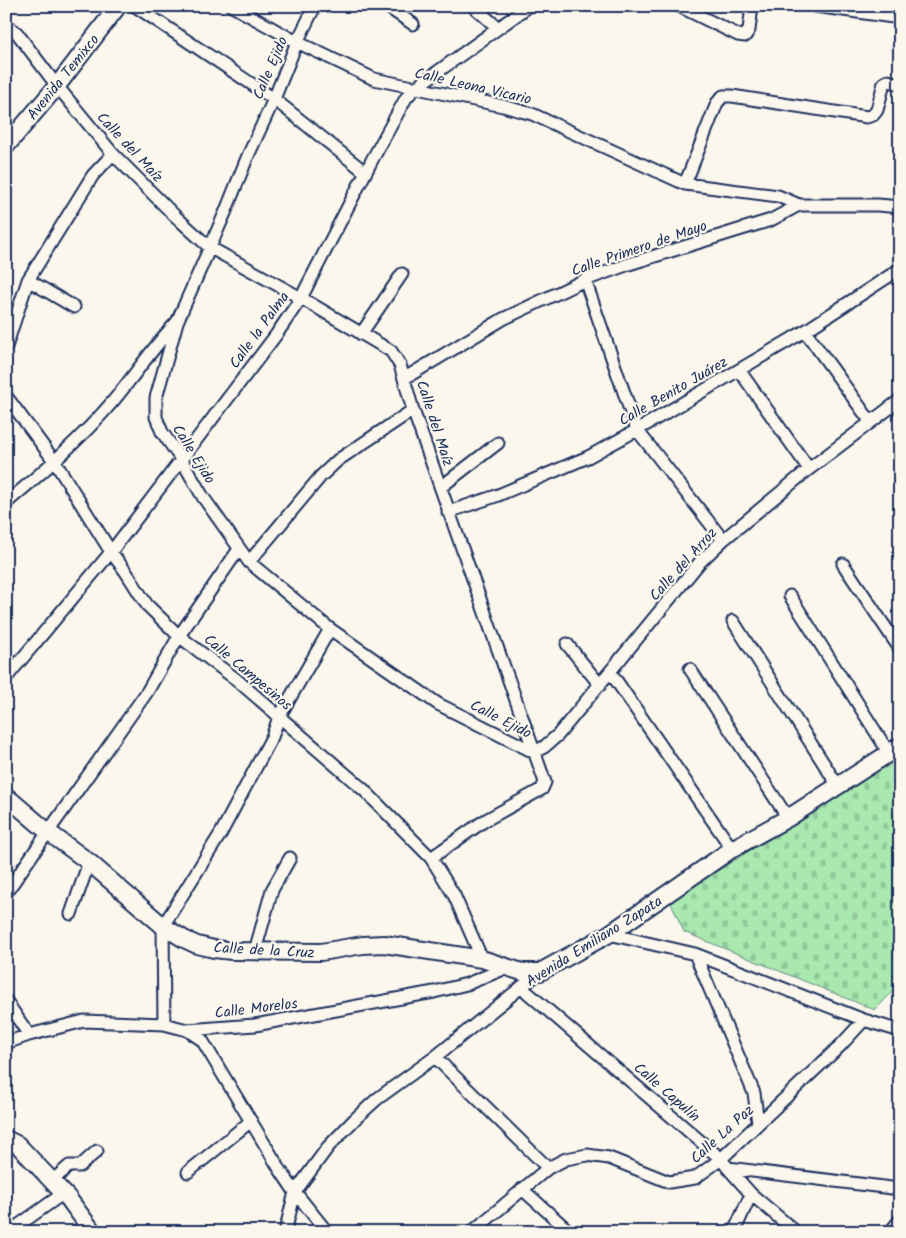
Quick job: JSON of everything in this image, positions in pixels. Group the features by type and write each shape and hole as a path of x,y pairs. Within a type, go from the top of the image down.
{"main road":[{"name":"Avenida Temixco","path":"6,146 57,86 118,6"},
{"name":"Avenida Emiliano Zapata","path":"540,972 609,934 732,849 788,818 894,750"},
{"name":"Calle de la Cruz","path":"6,796 48,832 89,862 163,926 198,945 214,949 321,952 363,945 384,944 482,959 522,972 540,972"},
{"path":"6,1139 18,1145 58,1187 93,1232"}],"street":[{"path":"135,6 274,99 365,172"},
{"name":"Calle Leona Vicario","path":"232,6 247,10 297,42 374,79 503,106 532,114 685,184 778,196 799,204"},
{"name":"Calle Ejido","path":"315,6 297,42 177,322 156,398 156,417 162,432 181,459 203,497 249,562 330,629 438,704 534,752"},
{"path":"386,6 413,24"},
{"path":"473,6 498,28"},
{"name":"Calle la Palma","path":"7,676 111,552 276,335 301,298 365,172 406,98 415,88 529,6"},
{"path":"679,6 738,35 745,36 750,30 752,6"},
{"path":"815,6 900,18"},
{"name":"Calle del Maíz","path":"6,25 17,32 57,86 113,154 209,247 391,351 400,365 413,410 448,512 545,782 542,789 484,822 431,858"},
{"path":"685,184 717,103 723,96 867,117 873,115 877,110 884,83 888,81 900,84"},
{"path":"6,347 28,280 93,175 113,154"},
{"path":"799,204 900,207"},
{"name":"Calle Primero de Mayo","path":"405,378 503,319 585,280 629,264 771,220 799,204"},
{"name":"Calle Benito Juárez","path":"448,512 496,496 588,457 804,331 900,269"},
{"path":"360,334 402,274"},
{"path":"28,280 74,307"},
{"path":"585,280 637,430 723,540"},
{"path":"6,502 55,462 114,401 163,337 177,322"},
{"path":"804,331 870,421"},
{"path":"739,370 809,469"},
{"name":"Calle Campesinos","path":"6,396 55,462 111,552 147,605 178,636 237,680 364,790 431,858 454,895 482,959"},
{"name":"Calle del Arroz","path":"534,752 544,747 558,735 611,673 700,562 723,540 809,469 900,400"},
{"path":"249,562 321,476 338,460 413,410"},
{"path":"441,487 498,443"},
{"path":"6,893 147,692 178,636 239,549"},
{"path":"843,564 900,649"},
{"path":"790,596 894,750"},
{"path":"732,622 838,786"},
{"path":"164,1024 163,926 221,833 272,737 279,717 330,629"},
{"path":"567,644 600,685"},
{"path":"690,669 788,818"},
{"path":"611,673 732,849"},
{"path":"255,950 272,890 290,858"},
{"path":"71,914 89,862"},
{"path":"609,934 695,954 864,1020 900,1031"},
{"path":"695,954 754,1093 758,1123"},
{"name":"Calle Morelos","path":"6,1043 84,1021 164,1024 187,1030 255,1025 399,999 467,984 506,968"},
{"name":"Avenida Emiliano Zapata","path":"295,1192 328,1147 377,1099 435,1057 540,972"},
{"name":"Calle Capulín","path":"521,987 721,1159 781,1226 796,1232"},
{"path":"6,1001 29,1035"},
{"name":"Calle La Paz","path":"472,1232 548,1168 566,1159 586,1155 609,1158 669,1182 695,1178 721,1159 841,1045 864,1020"},
{"path":"187,1030 202,1040 279,1168 295,1192 327,1232"},
{"path":"435,1057 548,1168"},
{"path":"188,1172 251,1121"},
{"path":"9,1232 58,1187 69,1166 80,1166 97,1151"},
{"path":"728,1168 900,1189"},
{"path":"522,1189 570,1232"},
{"path":"285,1232 295,1192"},
{"path":"734,1232 751,1194"},
{"path":"890,1232 900,1220"}],"green space":[{"path":"900,752 900,984 875,1010 684,932 670,901 801,818"}]}
